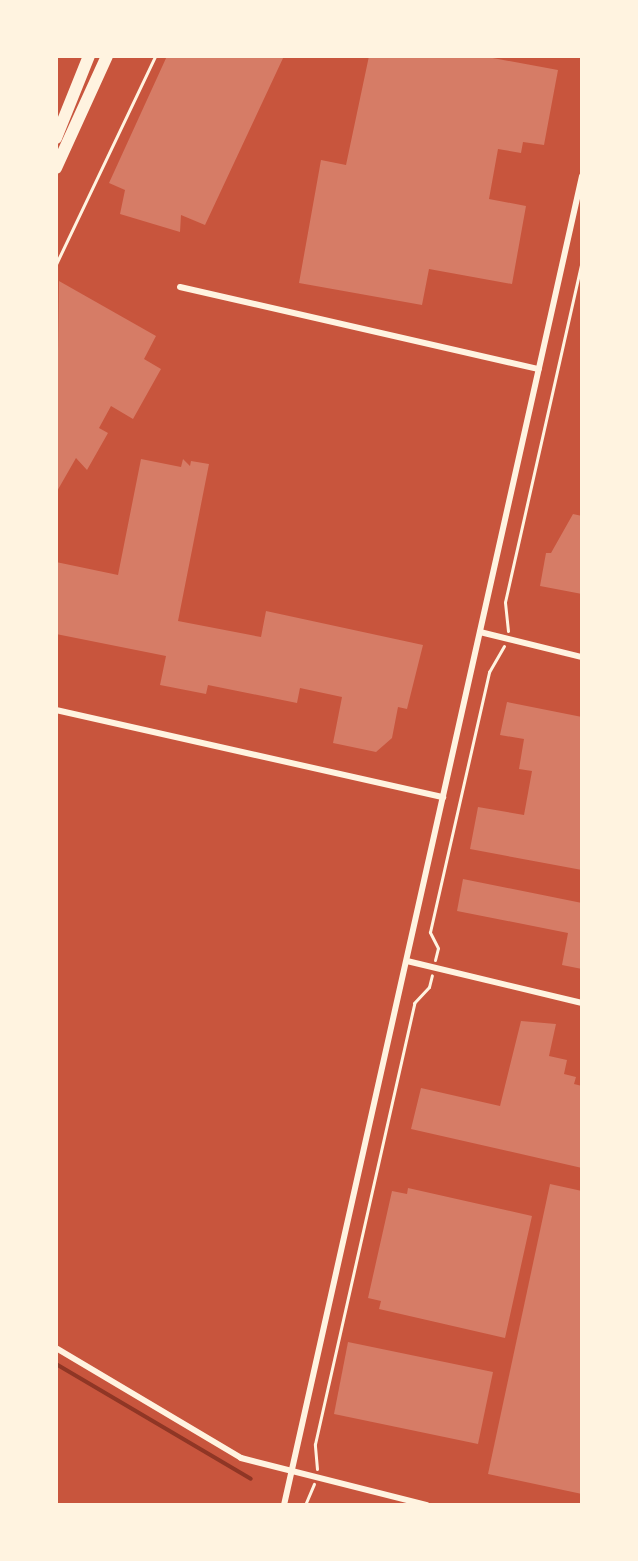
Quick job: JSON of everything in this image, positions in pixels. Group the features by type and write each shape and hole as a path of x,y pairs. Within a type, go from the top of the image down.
{"highway":[{"path":"56,138 89,56"},
{"path":"56,168 107,56"}],"street":[{"path":"284,1505 582,176"},
{"path":"180,287 539,369"},
{"path":"480,632 582,657"},
{"path":"56,710 443,797"},
{"path":"407,961 582,1003"},
{"path":"56,1348 241,1458 427,1505"}],"path":[{"path":"56,264 155,56"},
{"path":"511,620 505,602 582,260"},
{"path":"438,948 430,932 489,672 501,659"},
{"path":"318,1462 315,1444 414,1003 429,987"},
{"path":"305,1505 310,1500"}],"building":[{"path":"167,56 284,56 205,225 181,215 180,232 120,214 125,190 109,183"},
{"path":"369,56 482,56 558,70 544,145 523,142 521,153 498,149 489,199 526,206 512,284 429,269 422,305 299,283 321,160 346,165"},
{"path":"59,281 156,336 144,359 161,369 133,419 111,406 99,428 108,433 87,470 76,458 56,493"},
{"path":"141,459 181,467 183,459 190,466 191,461 209,464 178,621 261,637 266,611 423,645 407,709 398,707 392,738 376,752 333,743 342,697 300,688 297,703 208,685 206,694 160,685 166,656 56,634 56,562 118,575"},
{"path":"573,514 582,516 582,594 540,586 546,553 551,553"},
{"path":"507,702 582,717 582,870 470,849 478,807 524,815 532,771 519,769 524,739 500,735"},
{"path":"463,879 582,903 582,969 562,965 568,933 457,911"},
{"path":"521,1021 556,1024 549,1056 567,1060 564,1074 576,1077 574,1084 582,1086 582,1168 411,1129 421,1088 500,1106"},
{"path":"550,1184 582,1191 582,1494 488,1474"},
{"path":"408,1188 532,1216 505,1338 379,1309 381,1301 368,1298 392,1191 407,1194"},
{"path":"348,1342 493,1372 478,1444 334,1414"}],"waterway":[{"path":"56,1364 251,1479"}]}
